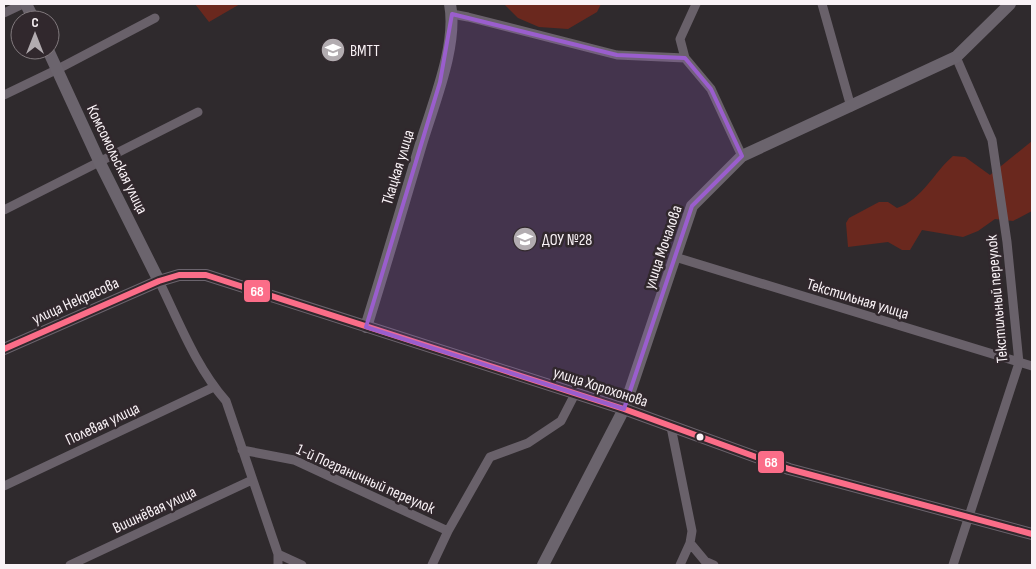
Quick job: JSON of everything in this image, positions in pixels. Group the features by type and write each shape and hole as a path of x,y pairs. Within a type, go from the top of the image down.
{"street":[{"path":"4,13 25,4"},
{"path":"696,4 680,39 685,58 711,89 742,156"},
{"path":"822,4 851,107"},
{"name":"улица Мочалова","path":"543,565 624,409 692,206 742,156 956,57 1010,4"},
{"path":"451,9 468,17 617,55 685,58"},
{"name":"Ткацкая улица","path":"366,327 440,82 448,49 451,9"},
{"path":"4,95 155,18"},
{"name":"Текстильный переулок","path":"953,565 1020,363 1007,242 992,140 956,57"},
{"name":"Комсомольская улица","path":"53,60 100,163 159,281"},
{"path":"4,210 198,112"},
{"name":"Текстильная улица","path":"675,257 1032,366"},
{"name":"улица Хорохонова","path":"159,281 179,276 206,274 624,409 789,468 1032,534"},
{"path":"159,281 196,356 214,387 226,401 278,554 278,565"},
{"name":"улица Некрасова","path":"4,349 159,281"},
{"name":"Полевая улица","path":"4,486 214,387"},
{"path":"432,565 448,531 490,457 528,443 561,421 574,394"},
{"path":"671,427 692,531 690,543 680,565"},
{"name":"1-й Пограничный переулок","path":"242,450 294,460 448,531"},
{"name":"Вишнёвая улица","path":"70,565 252,480"},
{"path":"690,543 704,561 714,565"},
{"path":"278,554 302,565"}],"highlighted area":[{"path":"452,14 617,55 685,58 711,89 742,156 692,206 624,409 366,327 440,82"}],"shaded area":[{"path":"195,4 240,4 209,22"},
{"path":"504,4 601,4 597,12 568,29 539,27 518,18"},
{"path":"1032,141 1032,211 1013,221 995,219 978,231 963,237 922,230 910,250 902,250 888,242 848,247 846,223 849,218 879,202 888,202 897,208 906,204 921,192 953,156 965,157 990,175"}],"transit line":[{"name":"68","path":"4,349 159,281 179,275 206,275 624,409 789,469 1032,534"}],"place":[{"name":"ВМТТ","path":"333,50"},
{"name":"ДОУ №28","path":"525,239"}]}
